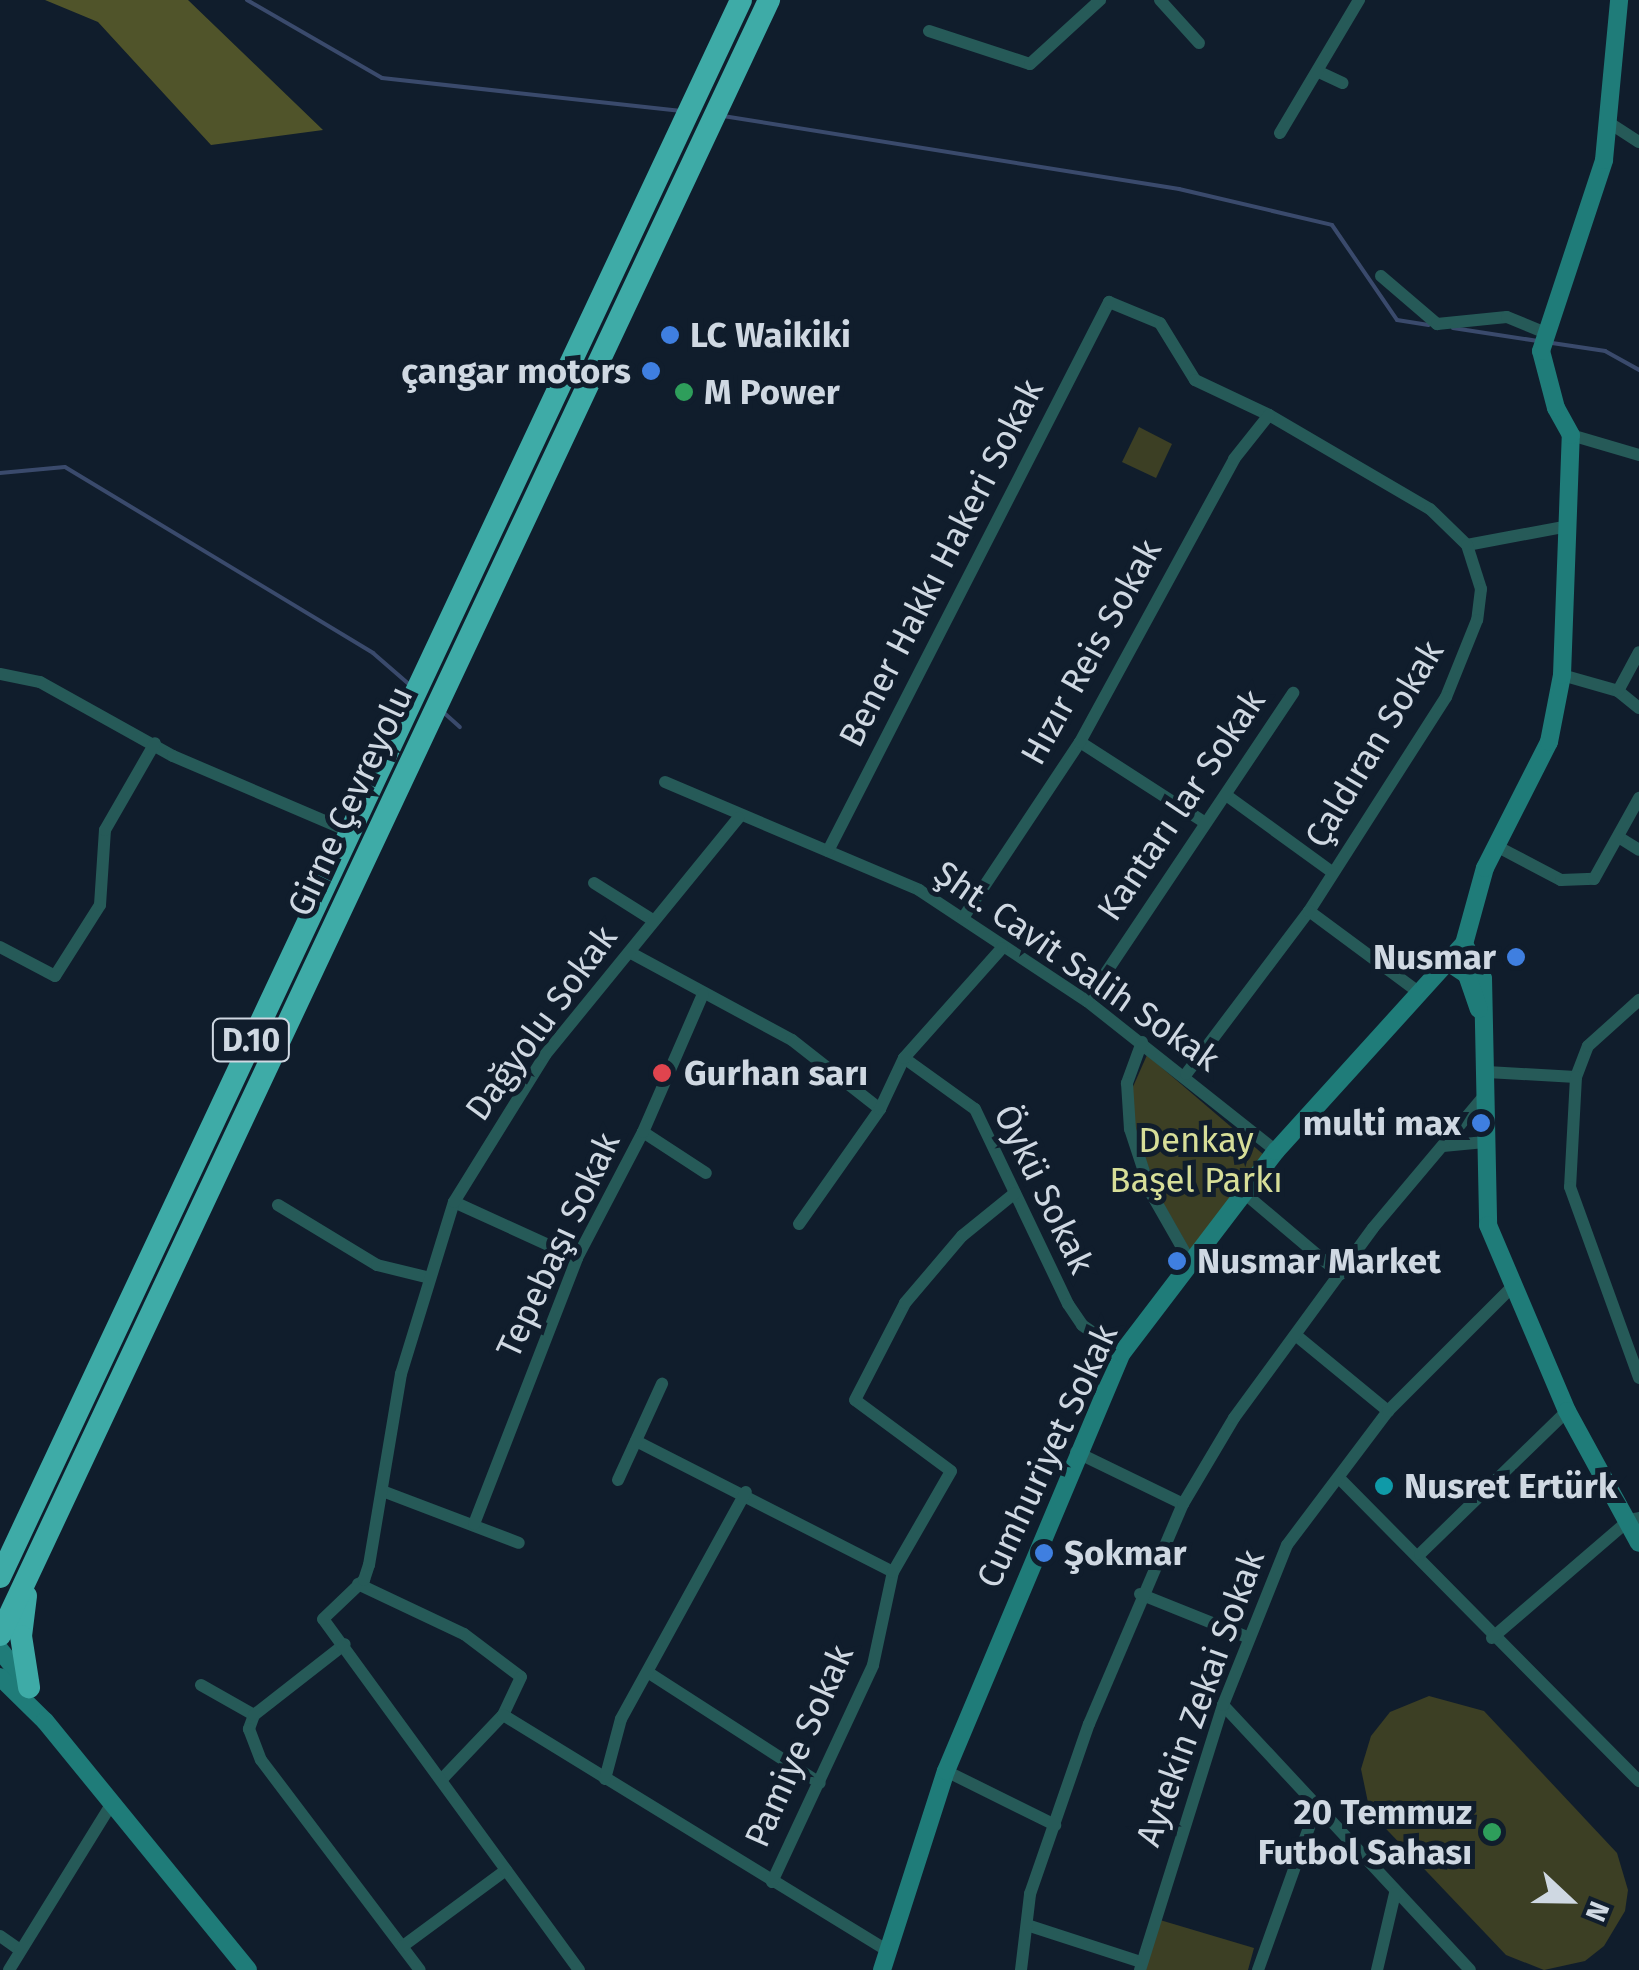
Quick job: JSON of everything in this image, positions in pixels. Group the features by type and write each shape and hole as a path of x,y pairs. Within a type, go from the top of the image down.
{"highway":[{"name":"Girne Çevreyolu","path":"0,1635 9,1571 348,831 742,0"},
{"name":"Girne Çevreyolu","path":"9,1571 420,736 769,0"},
{"path":"9,1571 30,1687"}],"street":[{"path":"928,30 1030,64 1100,0"},
{"path":"1160,0 1198,43"},
{"path":"1280,133 1359,0"},
{"path":"1619,0 1611,124 1583,232 1546,332 1544,372 1571,435 1562,676 1549,742 1472,900 1464,944 1483,978 1488,1225 1511,1288 1568,1411 1634,1519 1639,1542"},
{"path":"1319,72 1343,83"},
{"path":"1611,124 1639,142"},
{"path":"1380,276 1437,324 1506,317 1546,332"},
{"name":"Bener Hakkı Hakeri Sokak","path":"828,851 1109,302 1160,323 1195,380 1269,414"},
{"path":"1269,414 1394,484 1468,545 1569,526"},
{"name":"Hızır Reis Sokak","path":"963,918 1080,742 1234,460 1269,414"},
{"path":"1571,435 1639,455"},
{"name":"Çaldıran Sokak","path":"1186,1074 1309,911 1370,820 1460,666 1481,589 1468,545"},
{"path":"1618,691 1639,652"},
{"path":"0,674 40,682 155,743 348,831"},
{"path":"1562,676 1618,691 1639,708"},
{"name":"Kantarı lar Sokak","path":"1087,1001 1293,693"},
{"path":"1080,742 1204,822"},
{"path":"0,947 55,976 100,904 105,830 155,743"},
{"name":"Şht. Cavit Salih Sokak","path":"665,782 738,818 919,890 1087,1001 1186,1074 1276,1151"},
{"path":"1226,795 1332,872"},
{"path":"1500,848 1560,880 1594,879 1639,798"},
{"name":"Dağyolu Sokak","path":"346,1644 323,1619 358,1584 385,1492 401,1374 426,1277 454,1202 545,1055 738,818"},
{"path":"1620,838 1639,850"},
{"path":"594,883 654,921"},
{"path":"1309,911 1420,993"},
{"name":"Cumhuriyet Sokak","path":"882,1970 946,1771 1076,1452 1122,1353 1276,1151 1464,944"},
{"path":"799,1224 880,1110 904,1058 1002,948"},
{"path":"631,953 792,1040 880,1110"},
{"path":"1448,962 1467,974 1485,1028"},
{"name":"Tepebaşı Sokak","path":"474,1524 577,1258 643,1132 703,994"},
{"path":"1639,1000 1588,1046 1576,1077 1570,1187 1639,1378"},
{"path":"1142,1042 1127,1083 1130,1128 1151,1193 1191,1264"},
{"name":"Öykü Sokak","path":"904,1058 975,1109 1068,1304 1082,1325 1122,1353"},
{"path":"1487,1072 1576,1077"},
{"path":"1021,1970 1030,1926 1030,1894 1140,1594 1183,1504 1234,1418 1298,1337 1340,1274 1488,1091"},
{"path":"643,1132 706,1173"},
{"path":"1440,1147 1485,1142"},
{"name":"Pamiye Sokak","path":"772,1882 873,1664 893,1572 951,1472 856,1400 905,1303 962,1236 1015,1193"},
{"path":"1244,1193 1340,1274"},
{"path":"454,1202 577,1258"},
{"path":"278,1204 377,1265 426,1277"},
{"name":"Aytekin Zekai Sokak","path":"1140,1966 1223,1705 1287,1545 1341,1480 1350,1458 1388,1410 1511,1288"},
{"path":"1298,1337 1388,1410"},
{"path":"618,1480 662,1384"},
{"path":"1420,1554 1568,1411"},
{"path":"636,1442 746,1492 893,1572"},
{"path":"1076,1452 1183,1504"},
{"path":"1341,1480 1420,1554 1492,1638 1639,1780"},
{"path":"385,1492 519,1542"},
{"path":"604,1779 622,1719 746,1492"},
{"path":"1492,1638 1634,1519"},
{"path":"358,1584 464,1634 522,1676 503,1715 444,1777"},
{"path":"1140,1594 1248,1638"},
{"path":"420,1970 261,1760 249,1728 254,1714 346,1644 402,1730 444,1777 578,1970"},
{"path":"0,1650 30,1687 45,1721"},
{"path":"649,1673 820,1783"},
{"path":"0,1677 45,1721 248,1970"},
{"path":"201,1685 254,1714"},
{"path":"1223,1705 1315,1811 1470,1970"},
{"path":"503,1715 886,1950"},
{"path":"946,1771 1055,1825"},
{"path":"9,1970 111,1805"},
{"path":"1258,1970 1315,1811"},
{"path":"403,1946 506,1870"},
{"path":"1377,1970 1396,1893"},
{"path":"1030,1926 1140,1966"},
{"path":"0,1936 20,1950"}],"green space":[{"path":"45,0 188,0 323,130 211,145 98,22"},
{"path":"1139,427 1172,444 1156,478 1122,462"},
{"name":"Denkay Başel Parkı","path":"1147,1055 1264,1155 1190,1250 1160,1198 1135,1131 1132,1089"},
{"name":"20 Temmuz Futbol Sahası","path":"1429,1696 1484,1711 1617,1853 1628,1890 1625,1911 1604,1946 1585,1961 1544,1970 1506,1955 1370,1812 1361,1769 1371,1736 1390,1712"},
{"path":"1160,1920 1254,1948 1248,1970 1145,1970"}],"waterway":[{"path":"247,0 382,78 679,111"},
{"path":"723,116 1179,189 1332,225 1397,320 1429,325"},
{"path":"1453,328 1538,341"},
{"path":"1552,343 1605,351 1639,370"},
{"path":"0,473 65,467 373,653 411,686"},
{"path":"442,711 460,727"}],"place":[{"name":"LC Waikiki","path":"670,335"},
{"name":"çangar motors","path":"651,371"},
{"name":"M Power","path":"684,392"},
{"name":"Nusmar","path":"1516,957"},
{"name":"Gurhan sarı","path":"662,1073"},
{"name":"multi max","path":"1481,1123"},
{"name":"Nusmar Market","path":"1177,1261"},
{"name":"Nusret Ertürk","path":"1384,1486"},
{"name":"Şokmar","path":"1044,1553"},
{"name":"20 Temmuz Futbol Sahası","path":"1492,1832"}]}
